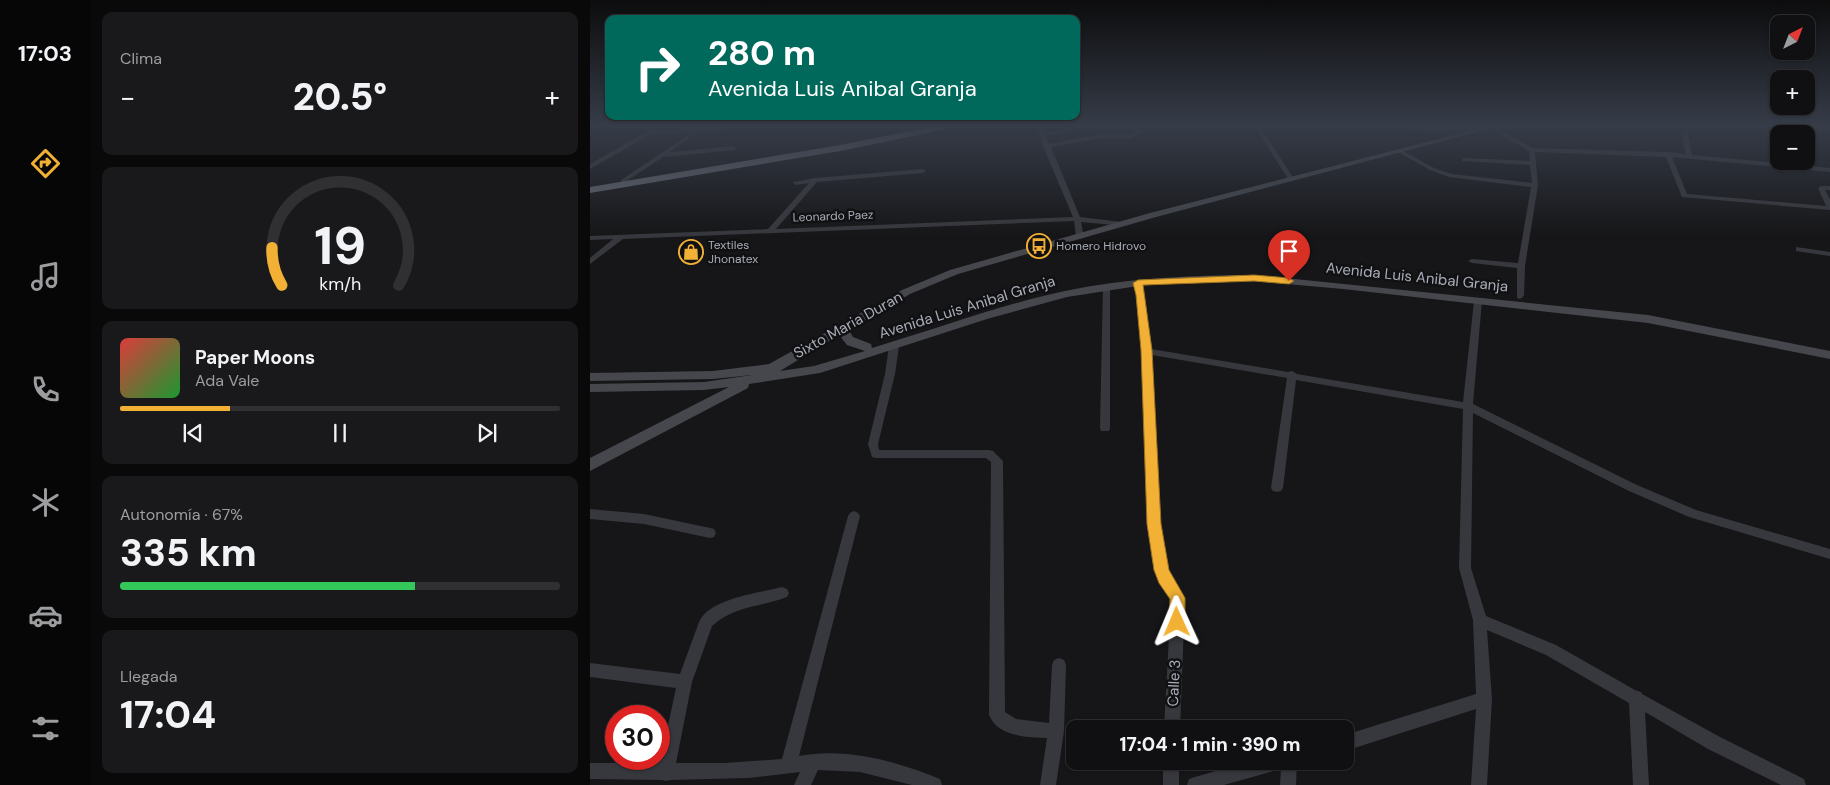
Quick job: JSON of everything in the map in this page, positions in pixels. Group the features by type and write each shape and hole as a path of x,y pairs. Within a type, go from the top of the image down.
{"highway":[{"path":"590,188 733,163"},
{"path":"590,188 749,163"}],"main road":[{"name":"Sixto Maria Duran","path":"590,465 752,380 928,282 954,272 1040,246 1080,237 1122,224 1354,163"},
{"name":"Avenida Luis Anibal Granja","path":"590,377 713,375 817,361 867,347 978,309 1049,289 1149,273 1256,270 1346,277 1651,310 1830,346"},
{"name":"Avenida Luis Anibal Granja","path":"590,388 704,386 815,370 983,316 1066,294 1138,283 1254,278 1648,319 1830,355"},
{"path":"843,329 847,340 852,344 867,347"}],"street":[{"path":"623,181 649,163"},
{"path":"1053,163 1077,219 1080,237"},
{"path":"1280,163 1290,179"},
{"path":"1420,163 1451,176 1535,186"},
{"path":"1520,296 1521,266 1535,186 1533,163 1525,163"},
{"path":"1671,163 1684,196 1830,207 1821,188 1830,188"},
{"path":"1756,163 1830,170"},
{"path":"796,183 899,171 923,171"},
{"path":"772,230 815,180"},
{"name":"Leonardo Paez","path":"590,238 1077,219 1122,224"},
{"path":"590,262 622,236"},
{"path":"1799,249 1830,254"},
{"path":"1472,261 1521,266"},
{"name":"Calle 3","path":"1138,283 1147,350 1154,524 1161,570 1164,578 1178,598 1172,720"},
{"path":"1105,428 1106,288"},
{"path":"1478,301 1468,406 1464,568 1480,620 1484,699 1479,785"},
{"path":"894,346 874,450 876,454 889,455 989,454 997,460 997,715 1000,721 1011,726 1056,732"},
{"path":"1147,350 1468,406 1633,488 1693,514 1830,554"},
{"path":"1277,488 1292,374"},
{"path":"590,514 644,519 710,533"},
{"path":"788,766 854,516"},
{"path":"666,773 684,682 706,622 712,615 722,609 782,594"},
{"path":"1480,620 1551,650 1714,743 1798,785"},
{"path":"1048,785 1056,732 1059,665"},
{"path":"590,670 684,682"},
{"path":"1636,698 1641,785"},
{"path":"1354,740 1484,699"},
{"path":"590,771 628,770 666,773 726,771 836,761 874,766 934,785"},
{"path":"802,785 813,762"},
{"path":"1171,770 1171,785"},
{"path":"1195,785 1248,770"},
{"path":"1288,785 1289,770"}],"place":[{"name":"Homero Hidrovo","path":"1039,246"},
{"name":"Textiles Jhonatex","path":"691,252"}],"route":[{"path":"1177,622 1178,598 1164,578 1161,570 1154,524 1147,350 1138,283 1207,278 1254,278 1289,281"}]}
